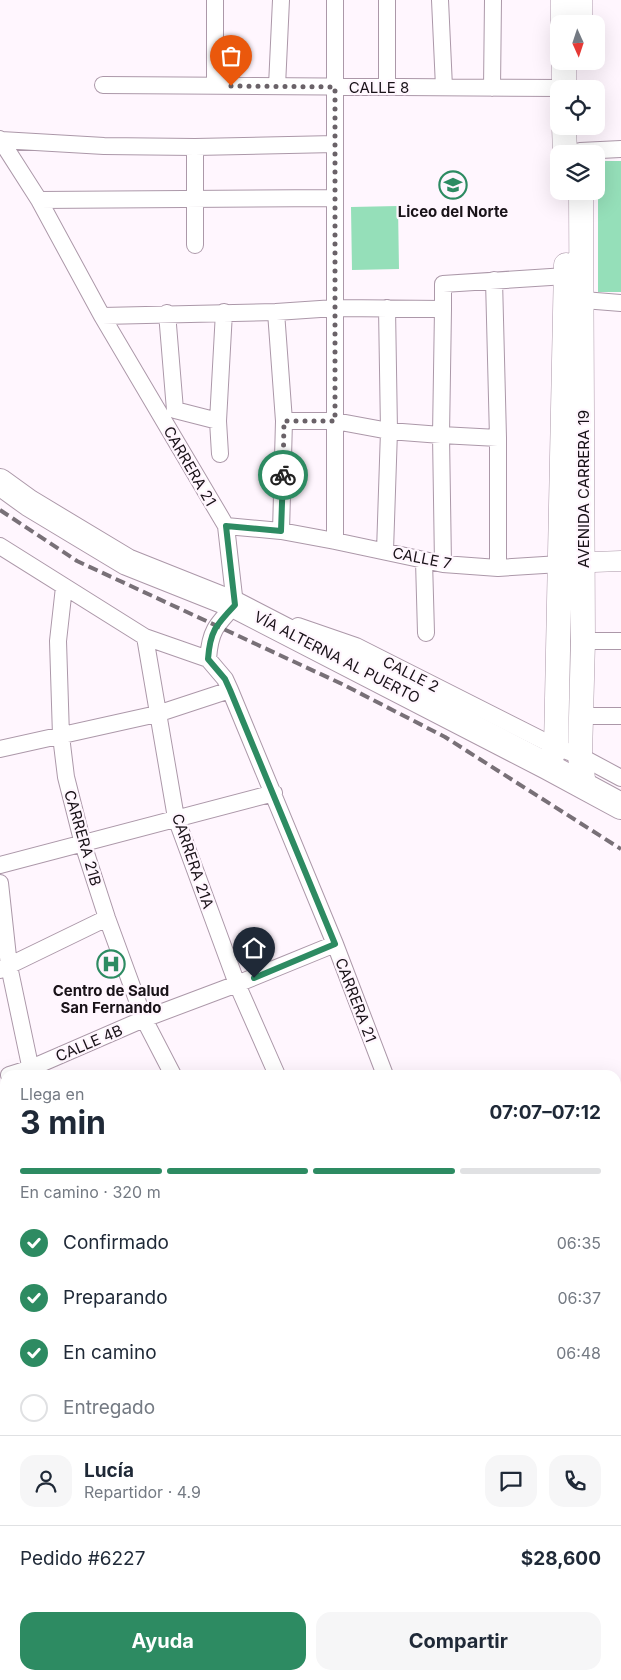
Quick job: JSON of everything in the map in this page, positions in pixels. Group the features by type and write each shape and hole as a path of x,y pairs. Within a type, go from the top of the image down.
{"main road":[{"path":"563,0 563,15"},
{"path":"580,0 580,15"},
{"name":"AVENIDA CARRERA 19","path":"552,757 571,563 571,292 566,200"},
{"name":"AVENIDA CARRERA 19","path":"571,292 580,200"},
{"name":"VÍA ALTERNA AL PUERTO","path":"0,482 29,503 127,562 235,605 552,757 584,786 621,806"},
{"name":"AVENIDA CARRERA 19","path":"571,563 583,641 580,756 584,786"}],"street":[{"path":"215,0 216,86"},
{"path":"277,86 281,0"},
{"path":"335,541 336,0"},
{"path":"387,0 387,87"},
{"path":"440,0 444,87"},
{"path":"492,88 493,0"},
{"name":"CALLE 8","path":"103,85 550,88"},
{"path":"0,139 104,146 195,147 335,144"},
{"name":"CARRERA 21","path":"0,139 39,200 102,316 226,526 235,605"},
{"path":"195,147 195,245"},
{"path":"605,150 621,149"},
{"path":"39,200 335,198"},
{"path":"494,280 498,438 498,568"},
{"path":"444,564 440,436 443,284 494,280 621,302"},
{"path":"102,316 167,313 276,312 335,308 444,309"},
{"path":"385,551 389,431 387,308"},
{"path":"220,454 218,421 224,312"},
{"path":"276,312 284,421 281,531"},
{"path":"167,313 175,410 218,421"},
{"path":"284,421 335,421 389,431 440,436 498,438"},
{"name":"CALLE 7","path":"226,526 281,531 444,564 498,568 621,561"},
{"path":"0,546 145,637 208,659 211,636 216,625 235,605"},
{"path":"424,560 426,633"},
{"name":"CARRERA 21B","path":"64,586 58,641 61,736 66,777 83,844 107,918 144,1019 170,1070"},
{"name":"CARRERA 21A","path":"145,637 176,818 237,984 275,1070"},
{"path":"583,641 621,641"},
{"name":"CARRERA 21","path":"208,659 225,679 274,793 383,1070"},
{"path":"0,749 158,714 230,690"},
{"path":"582,716 621,716"},
{"path":"552,757 580,756 621,778"},
{"path":"0,865 274,793"},
{"path":"0,885 4,968 30,1070"},
{"path":"4,968 107,918"},
{"name":"CALLE 4B","path":"35,1070 144,1019 335,944"}],"green space":[{"path":"605,161 621,161 621,292 598,292 598,200 605,200"},
{"path":"398,206 399,269 352,270 351,207"}],"railway":[{"path":"0,510 77,561 342,684 445,737 621,849"}],"way so far":[{"path":"231,86 335,87 335,421 284,421 283,475"}],"place":[{"name":"Liceo del Norte","path":"453,185"},
{"name":"Centro de Salud San Fernando","path":"111,964"}],"route":[{"path":"254,978 335,944 230,690 225,679 208,659 211,636 216,625 235,605 226,526 281,531 283,475"}]}
